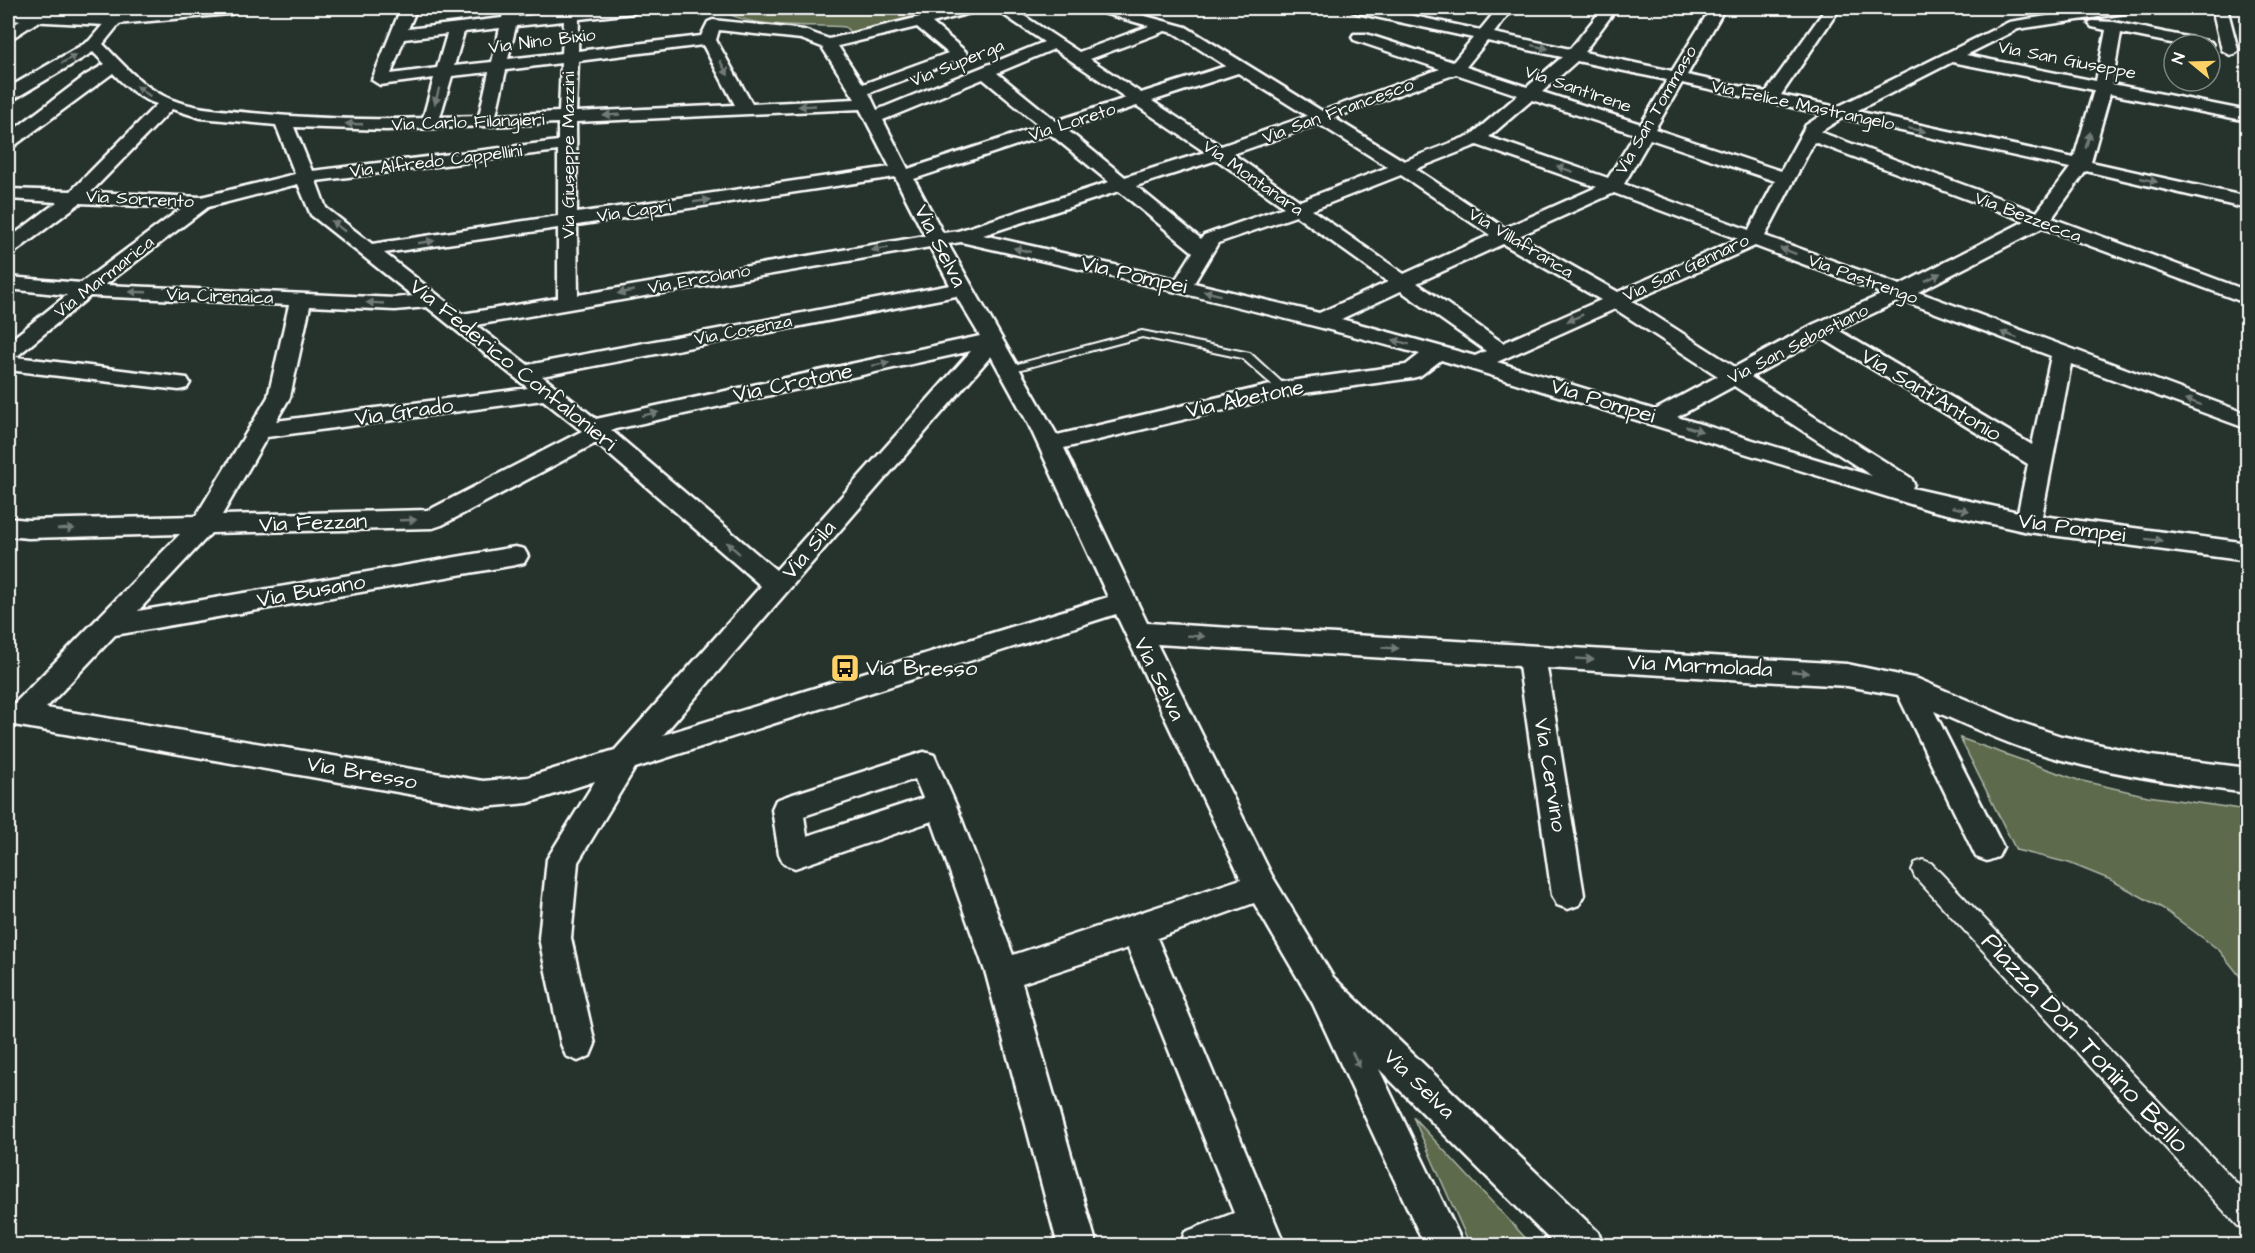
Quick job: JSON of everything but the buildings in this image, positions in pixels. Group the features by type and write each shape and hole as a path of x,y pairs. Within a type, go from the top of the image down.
{"street":[{"path":"8,15 36,13 92,19 113,13 230,8"},
{"path":"409,8 398,35 457,28 510,15 634,8"},
{"path":"828,44 973,8"},
{"name":"Via Montanara","path":"1004,8 1219,153 1500,351"},
{"name":"Via Villafranca","path":"1101,8 1180,30 1404,169 1504,236 1616,300 1930,502"},
{"name":"Via Felice Mastrangelo","path":"1361,8 2247,203"},
{"path":"1456,69 1506,8"},
{"path":"1182,286 1211,240 1404,169 1477,139 1574,55 1610,8"},
{"name":"Via San Tommaso","path":"1322,320 1612,186 1718,8"},
{"path":"1770,98 1833,8"},
{"path":"2015,8 2162,36"},
{"name":"Via San Gennaro","path":"1477,363 1754,239 1785,178 1810,134 1819,123 2013,25 2125,8"},
{"path":"2220,8 2230,50"},
{"name":"Via Giuseppe Mazzini","path":"568,302 567,117 568,57 572,11"},
{"path":"8,34 36,13"},
{"path":"8,95 95,44 113,13"},
{"path":"486,121 510,15"},
{"path":"865,104 959,54 920,21"},
{"path":"1078,58 1166,25"},
{"path":"709,27 746,109"},
{"name":"Via Nino Bixio","path":"398,35 380,80 568,57 709,27 804,35 828,44"},
{"name":"Via San Sebastiano","path":"1657,418 1822,329 1901,293 2040,221 2081,165 2103,87 2114,27"},
{"path":"430,123 457,28"},
{"name":"Via Sant'Irene","path":"1360,37 1785,178"},
{"name":"Via Superga","path":"865,104 985,72 1056,43"},
{"name":"Via Carlo Filangieri","path":"95,44 128,80 154,98 201,113 283,120 386,125 865,104"},
{"name":"Via Selva","path":"828,44 865,104 938,239 962,289 1010,369 1050,444 1137,633 1261,886 1321,988 1584,1245"},
{"path":"2222,48 2247,54"},
{"name":"Via San Giuseppe","path":"1950,57 2247,116"},
{"path":"8,142 92,79 114,66"},
{"name":"Via Loreto","path":"902,173 1053,128 1239,67"},
{"name":"Via San Francesco","path":"938,239 961,236 1219,153 1456,69"},
{"path":"18,70 48,72"},
{"path":"985,72 1204,251"},
{"path":"8,248 76,197 168,103"},
{"name":"Via Federico Confalonieri","path":"283,120 318,211 595,429 778,586"},
{"name":"Via Bezzecca","path":"1810,134 2247,298"},
{"name":"Via Pastrengo","path":"1477,139 1612,186 2247,422"},
{"name":"Via Alfredo Cappellini","path":"305,177 567,145"},
{"name":"Via Capri","path":"368,250 902,173"},
{"name":"Via Sorrento","path":"8,194 201,202 305,177"},
{"name":"Via Marmarica","path":"8,353 201,202"},
{"name":"Via Pompei","path":"961,236 1322,320 1477,363 1930,502 2028,523 2247,552"},
{"name":"Via Ercolano","path":"460,321 938,239"},
{"name":"Via Cirenaica","path":"8,283 86,290 395,304 433,300"},
{"name":"Via Cosenza","path":"524,373 962,289"},
{"path":"14,714 106,627 203,526 279,397 301,299"},
{"name":"Via Sant'Antonio","path":"1822,329 2041,461"},
{"name":"Via Crotone","path":"595,429 993,340"},
{"name":"Via Sila","path":"578,1044 555,938 563,859 625,759 993,340"},
{"name":"Via Abetone","path":"1050,444 1283,389 1412,371 1437,352"},
{"path":"2028,523 2062,354"},
{"path":"8,363 179,383"},
{"name":"Via Grado","path":"259,431 548,392"},
{"name":"Via Fezzan","path":"8,527 28,529 203,526 433,519 595,429"},
{"name":"Via Busano","path":"106,627 515,556"},
{"name":"Via Bresso","path":"14,714 483,794 503,794 528,790 1123,602"},
{"name":"Via Marmolada","path":"1137,633 1847,675 1908,687 2006,729 2061,748 2151,768 2247,781"},
{"name":"Via Cervino","path":"1531,656 1568,895"},
{"path":"1908,687 1987,847"},
{"path":"941,804 795,854 787,809 924,764 941,804 1003,974 1078,1245"},
{"name":"Piazza Don Tonino Bello","path":"1923,870 2247,1216"},
{"path":"1003,974 1197,910 1261,886"},
{"path":"1137,928 1262,1234 1199,1245"},
{"path":"1321,988 1445,1245"}],"lane":[{"path":"1010,369 1142,334 1246,355 1283,389"}],"green space":[{"path":"718,8 951,8 851,33 845,27 779,25 746,20"},
{"path":"1960,738 2078,780 2148,796 2247,810 2247,985 2219,950 2162,908 2111,880 2069,863 2016,850"},
{"path":"1413,1117 1532,1245 1470,1245"}],"place":[{"name":"Via Bresso","path":"845,668"}]}
